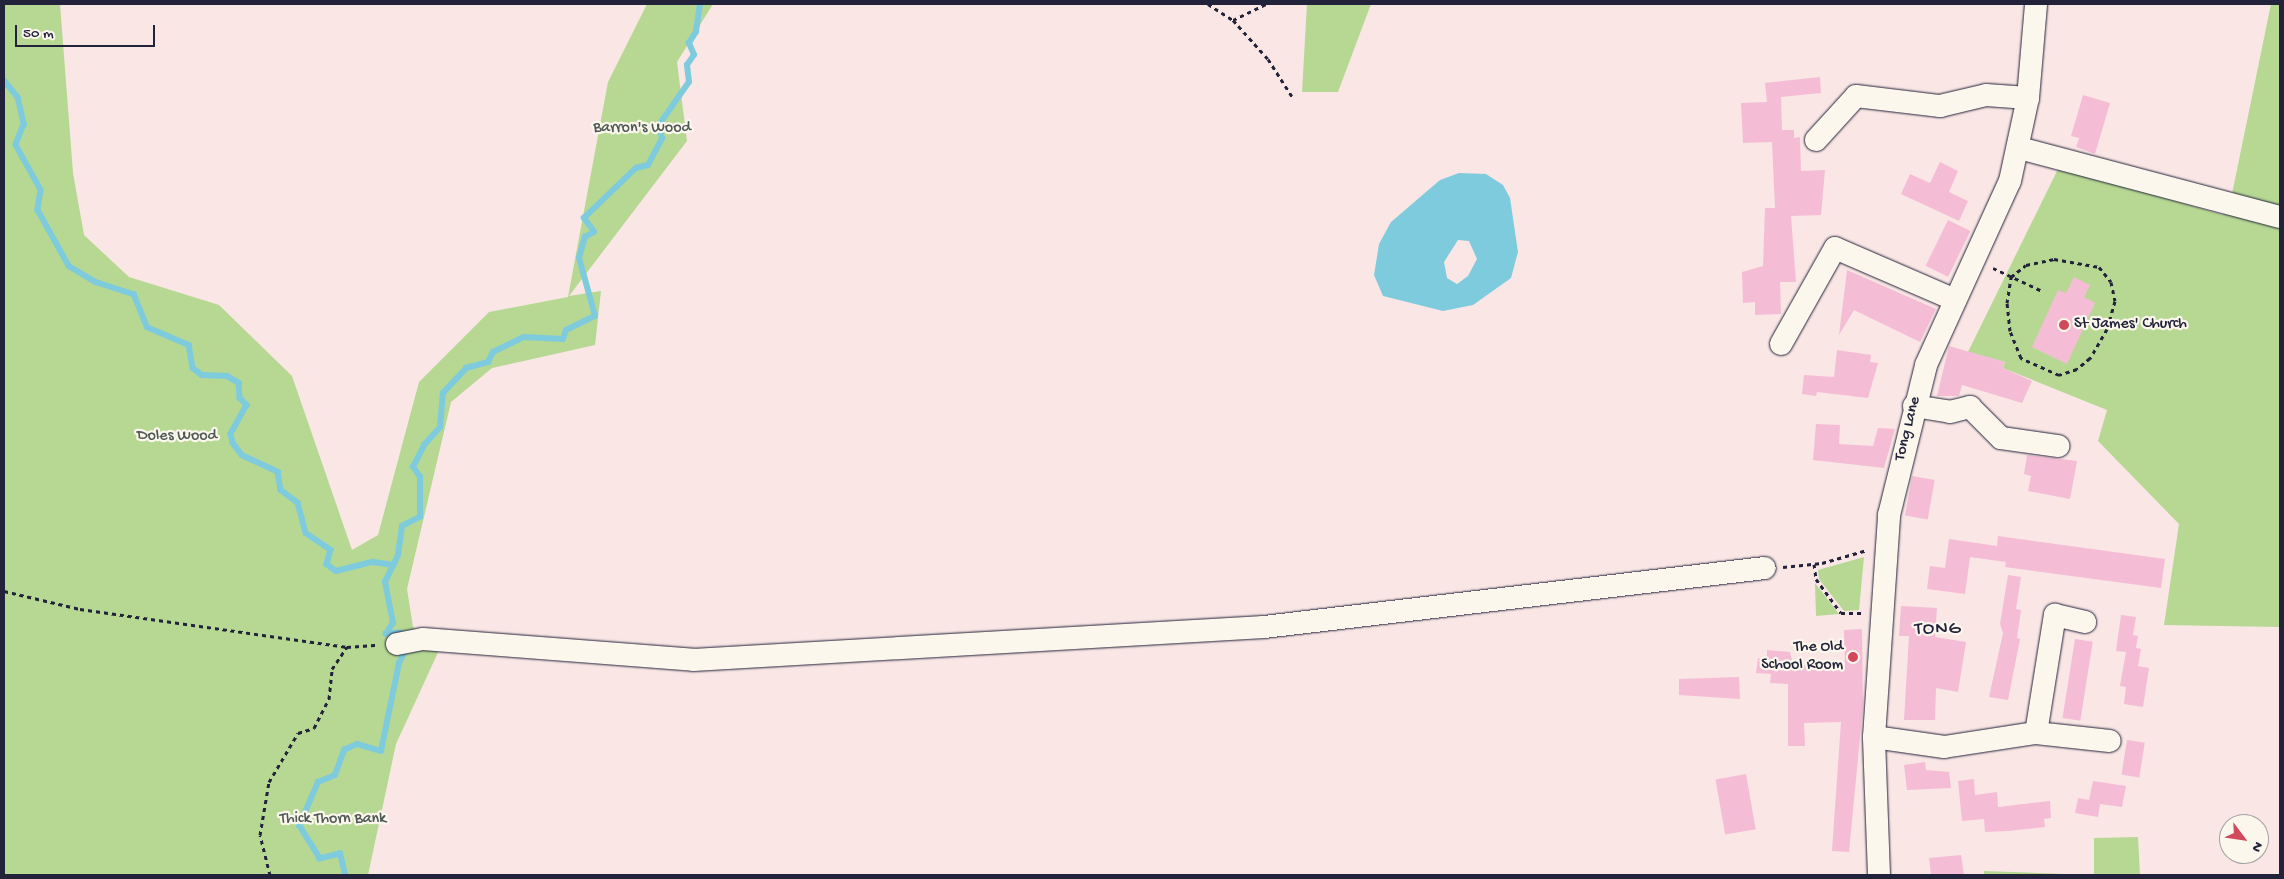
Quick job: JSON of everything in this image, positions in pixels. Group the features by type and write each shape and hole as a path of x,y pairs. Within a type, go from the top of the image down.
{"street":[{"name":"Tong Lane","path":"1879,875 1874,737 1885,544 1914,406 1926,365 1955,300 2001,207 2019,148 2028,98 2036,4"},
{"path":"1816,140 1856,96 1940,106 1986,94 2028,98"},
{"path":"2019,148 2280,217"},
{"path":"1781,344 1835,248 1955,300"},
{"path":"1914,406 1950,412 1970,407 2001,438 2058,446"},
{"path":"397,644 423,639 693,660 1264,627 1765,568"},
{"path":"2036,733 2055,615 2085,622"},
{"path":"1874,737 1944,747 2036,733 2110,741"}],"path":[{"path":"1208,4 1233,20 1268,59 1293,98"},
{"path":"1233,20 1266,4"},
{"path":"2054,259 2099,267 2110,282 2115,301 2107,329 2077,369 2059,375 2021,358 2010,331 2011,277 2026,266 2054,259"},
{"path":"1976,260 2042,291"},
{"path":"1765,568 1814,564 1885,544"},
{"path":"1814,564 1816,579 1841,613 1880,614"},
{"path":"4,591 80,609 346,647 397,644"},
{"path":"270,875 260,835 268,782 298,733 314,728 329,699 332,669 346,647"}],"green space":[{"path":"4,4 60,4 73,173 84,235 129,277 219,305 292,376 352,550 378,535 419,382 489,312 568,297 608,82 647,4 713,4 677,62 687,141 569,296 601,291 595,345 492,368 451,402 407,589 413,627 440,648 396,744 368,875 4,875"},
{"path":"1307,4 1371,4 1338,92 1302,92"},
{"path":"2271,4 2280,4 2280,627 2164,625 2179,524 2098,441 2107,410 2003,368 2005,362 1968,352 2059,167 2223,215 2232,194"},
{"path":"1864,557 1859,610 1844,611 1819,579 1818,570"},
{"path":"1815,583 1839,614 1816,616"},
{"path":"2138,837 2140,875 2094,875 2094,838"},
{"path":"1984,871 2094,875 1984,875"}],"water":[{"path":"1459,173 1486,174 1503,185 1510,198 1518,252 1511,278 1473,305 1443,311 1383,296 1374,275 1379,244 1391,222 1440,180","holes":["1458,240 1469,241 1477,259 1468,276 1457,284 1447,278 1444,262"]}],"building":[{"path":"1820,77 1821,93 1781,97 1782,130 1794,130 1794,138 1800,137 1801,171 1825,170 1821,215 1791,216 1796,282 1780,282 1781,314 1755,315 1755,302 1743,303 1742,272 1763,266 1765,208 1775,208 1772,142 1743,143 1741,103 1767,102 1765,83"},
{"path":"2083,95 2110,103 2095,154 2076,147 2079,138 2071,136"},
{"path":"1940,162 1958,171 1949,192 1968,201 1959,221 1901,194 1910,174 1930,183"},
{"path":"1948,220 1970,231 1948,277 1926,266"},
{"path":"1847,270 1936,309 1920,342 1854,310 1839,335"},
{"name":"St James' Church","path":"2074,277 2090,285 2084,297 2095,303 2067,364 2032,347 2058,290 2066,293"},
{"path":"1949,346 2005,362 2003,368 2032,381 2022,403 1962,385 1959,396 1937,396"},
{"path":"1837,350 1871,355 1870,362 1878,363 1868,398 1817,392 1816,396 1802,394 1804,375 1834,377"},
{"path":"1816,424 1840,425 1839,444 1873,446 1878,428 1895,429 1884,468 1813,460"},
{"path":"2027,455 2077,461 2070,499 2028,491 2031,476 2024,474"},
{"path":"1912,476 1935,480 1928,519 1905,515"},
{"path":"1998,536 2165,559 2161,588 2005,567 2006,562 1970,557 1965,594 1927,589 1930,566 1945,568 1949,539 1997,546"},
{"path":"2008,575 2021,577 2016,609 2021,610 2017,638 2020,639 2008,700 1989,697 2003,633 2000,624"},
{"path":"1901,606 1937,608 1935,637 1966,642 1958,692 1936,688 1935,720 1904,720 1909,636 1899,636"},
{"path":"2121,615 2136,617 2133,635 2138,636 2136,648 2141,649 2138,666 2149,668 2143,707 2124,704 2126,687 2120,686 2126,652 2116,651"},
{"path":"1862,629 1863,706 1849,852 1832,851 1841,722 1804,723 1805,746 1788,746 1788,684 1770,683 1771,674 1756,673 1758,658 1767,659 1767,650 1790,652 1793,665 1845,665 1844,630"},
{"path":"2075,639 2093,642 2080,721 2062,718"},
{"path":"1739,677 1740,699 1679,695 1679,679"},
{"path":"2127,740 2145,743 2139,777 2122,775"},
{"path":"1925,762 1926,770 1949,772 1951,788 1907,790 1904,765"},
{"path":"1746,774 1756,829 1725,835 1715,779"},
{"path":"1974,779 1975,795 1997,792 1998,807 2050,801 2051,818 2044,819 2045,827 1985,832 1984,819 1962,821 1958,781"},
{"path":"2093,781 2126,786 2122,807 2100,804 2098,817 2075,813 2078,798 2089,800"},
{"path":"1961,855 1964,875 1931,875 1929,858"}],"waterway":[{"path":"401,633 386,634 393,623 385,582 398,555 402,526 420,517 420,477 413,467 424,445 440,427 443,393 466,368 488,362 493,352 524,337 563,339 566,330 595,316 579,258 585,237 594,232 584,218 636,168 648,165 662,139 659,125 689,82 687,65 694,55 689,43 696,32 700,4"},
{"path":"4,80 18,97 24,124 16,145 41,190 38,210 69,266 96,282 134,294 147,327 189,345 193,368 202,375 227,376 239,383 240,398 247,405 231,434 233,443 242,455 278,472 281,490 298,503 306,533 331,550 327,564 336,571 373,562 394,565"},
{"path":"345,875 340,854 320,859 299,826 318,782 335,775 344,750 357,744 381,751 399,663 407,648"}],"place":[{"name":"St James' Church","path":"2064,325"},
{"name":"The Old School Room","path":"1853,657"}],"district":[{"name":"TONG","path":"1938,630"}],"park label":[{"name":"Barron's Wood","path":"642,129"},
{"name":"Doles Wood","path":"177,437"},
{"name":"Thick Thorn Bank","path":"333,820"}]}
